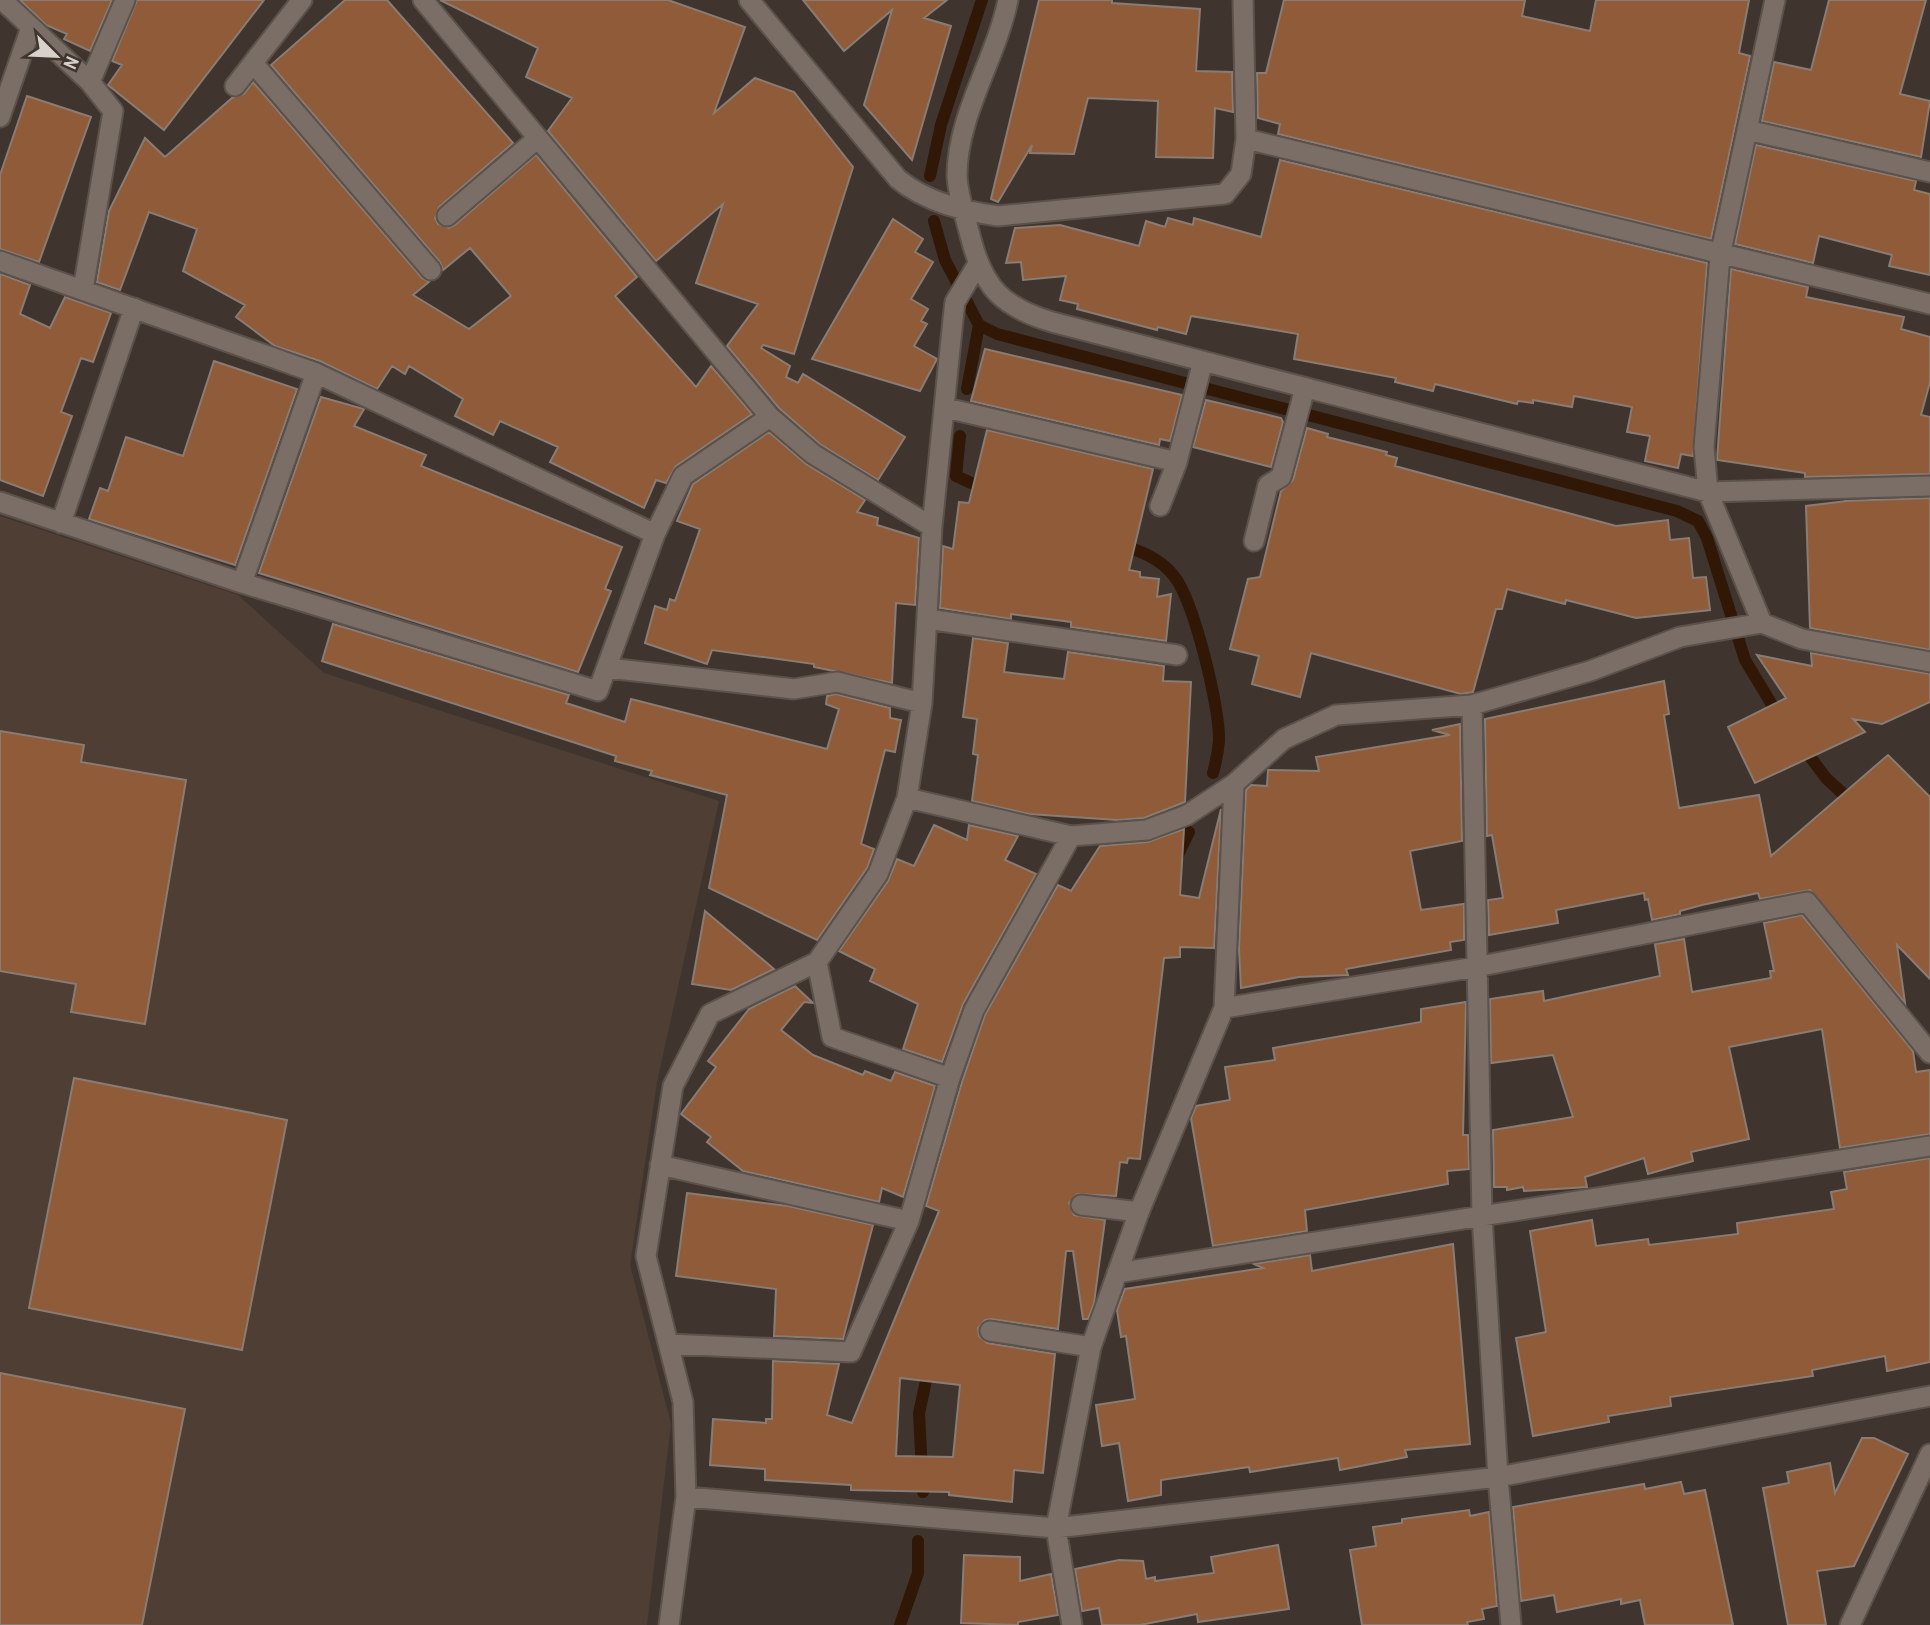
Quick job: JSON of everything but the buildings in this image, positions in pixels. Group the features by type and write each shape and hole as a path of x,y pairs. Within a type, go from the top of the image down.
{"street":[{"path":"2,0 90,82 113,111 83,290"},
{"path":"90,82 125,0"},
{"path":"235,86 302,0"},
{"path":"424,0 770,416 813,454 932,527"},
{"path":"749,0 898,179 920,194 964,210 998,216 1225,194 1241,174 1246,139 1243,0"},
{"path":"1008,0 963,134 957,179 974,272 1006,303 1027,314 1201,368 1709,492 1930,486"},
{"path":"1755,626 1709,492 1704,447 1720,256 1775,0"},
{"path":"0,117 31,27"},
{"path":"253,63 431,270"},
{"path":"1747,130 1930,172"},
{"path":"447,216 538,138"},
{"path":"1246,139 1720,256 1930,304"},
{"path":"0,261 316,373 654,534"},
{"path":"669,1625 686,1497 683,1402 646,1256 673,1086 710,1014 817,962 878,874 907,798 922,703 932,527 955,302 974,272"},
{"path":"61,523 134,308"},
{"path":"1160,506 1177,462 1201,368"},
{"path":"242,583 316,373"},
{"path":"1254,541 1268,485 1281,477 1304,395"},
{"path":"946,408 1177,462"},
{"path":"0,502 242,583 598,691 654,534 683,476 770,416"},
{"path":"927,619 1177,655"},
{"path":"907,798 1071,836 1147,831 1187,815 1234,784 1284,739 1336,715 1472,705 1590,671 1680,637 1755,626 1802,639 1930,662"},
{"path":"608,668 793,689 836,682 922,703"},
{"path":"1472,705 1482,1216 1498,1477 1511,1625"},
{"path":"1072,1625 1056,1528 1091,1347 1139,1212 1224,1008 1234,784"},
{"path":"669,1344 851,1352 909,1221 950,1078 974,1010 1071,836"},
{"path":"1224,1008 1476,967 1807,902 1930,1054"},
{"path":"817,962 832,1037 950,1078"},
{"path":"1117,1273 1930,1146"},
{"path":"660,1165 909,1221"},
{"path":"1081,1205 1139,1212"},
{"path":"990,1331 1091,1347"},
{"path":"686,1497 1056,1528 1498,1477 1930,1396"},
{"path":"1850,1625 1930,1454"}],"shaded area":[{"path":"0,516 238,595 324,673 719,801 657,1082 630,1265 671,1424 647,1625 0,1625"}],"waterway":[{"path":"930,176 941,125 982,0"},
{"path":"934,221 945,260 979,325 997,334 1677,511 1698,521 1707,538 1745,660 1780,718"},
{"path":"967,389 979,325"},
{"path":"960,436 956,476 989,491"},
{"path":"1119,544 1162,564 1174,576 1190,608 1204,656 1218,725 1219,745 1213,773"},
{"path":"1802,746 1826,778 1855,805"},
{"path":"1177,857 1189,832"},
{"path":"923,1492 919,1413 929,1367"},
{"path":"900,1625 918,1573 918,1541"}]}
